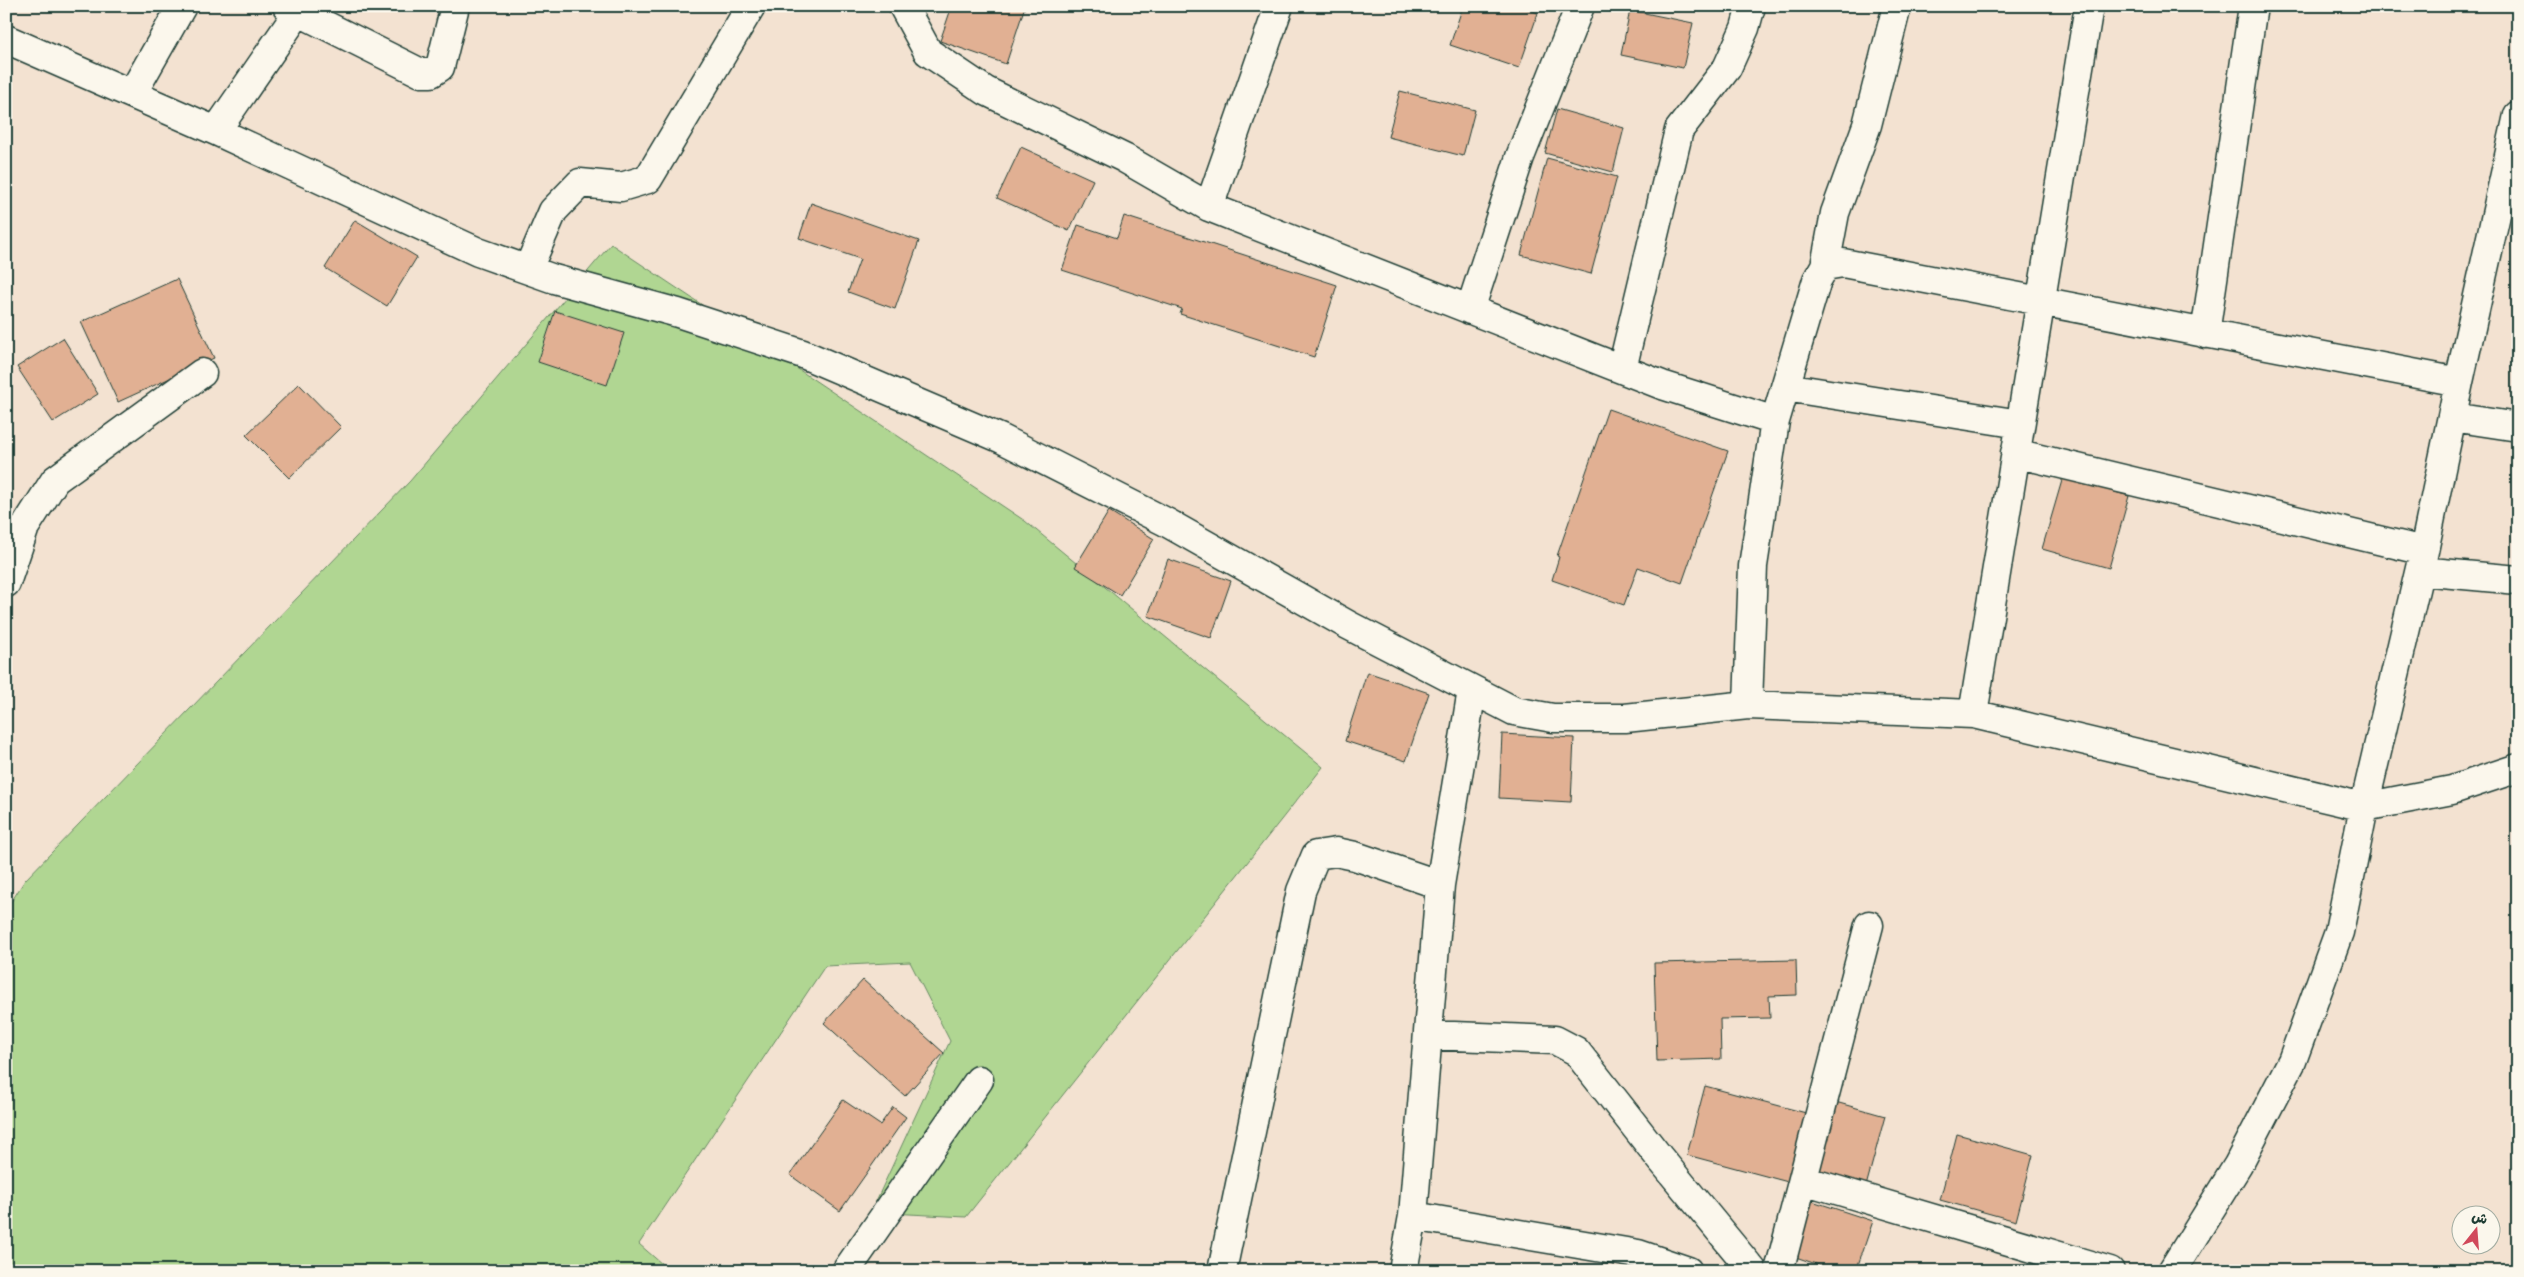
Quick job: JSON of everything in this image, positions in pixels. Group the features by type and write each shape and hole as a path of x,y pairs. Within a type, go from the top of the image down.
{"street":[{"path":"132,94 182,6"},
{"path":"216,130 292,9 421,73 431,73 440,67 455,6"},
{"path":"528,269 553,211 580,184 622,187 648,179 751,6"},
{"path":"903,6 928,52 986,91 1124,158 1209,207 1622,369 1775,421"},
{"path":"1209,207 1279,6"},
{"path":"1470,310 1520,157 1580,6"},
{"path":"1622,369 1679,130 1703,102 1727,68 1745,28 1751,6"},
{"path":"1748,705 1753,566 1775,421 1817,280 1825,266 1834,214 1867,125 1898,6"},
{"path":"1973,714 2089,6"},
{"path":"2205,334 2253,6"},
{"path":"6,39 216,130 478,252 554,278 678,313 803,354 1002,439 1166,522 1348,625 1514,711 1553,718 1625,718 1748,705 1973,714 2364,807 2452,790 2518,768"},
{"path":"2172,1271 2238,1166 2292,1060 2339,932 2364,807 2422,561 2518,115"},
{"path":"1825,266 1843,263 2459,382"},
{"path":"6,583 24,527 55,480 202,373"},
{"path":"1785,388 2020,424"},
{"path":"2452,418 2518,427"},
{"path":"2015,453 2422,561 2518,580"},
{"path":"1402,1271 1412,1216 1440,885 1472,690"},
{"path":"1222,1271 1296,911 1301,891 1316,854 1336,852 1355,856 1440,885"},
{"path":"1779,1271 1869,925"},
{"path":"1428,1035 1555,1040 1576,1051 1659,1157 1754,1271"},
{"path":"846,1271 979,1080"},
{"path":"1803,1180 2110,1271"},
{"path":"1412,1216 1638,1254 1688,1271"}],"green space":[{"path":"611,244 1025,521 1323,767 966,1217 871,1212 950,1041 910,962 825,966 639,1244 670,1271 6,1271 6,910 25,880 410,481"}],"building":[{"path":"952,6 1025,6 1006,64 940,41"},
{"path":"1463,6 1519,6 1538,13 1519,68 1450,45"},
{"path":"1630,10 1693,23 1683,68 1621,55"},
{"path":"1400,91 1475,110 1463,156 1388,137"},
{"path":"1557,109 1624,128 1613,172 1545,153"},
{"path":"1021,147 1093,180 1069,231 997,198"},
{"path":"1547,158 1617,177 1591,274 1521,255"},
{"path":"811,203 919,241 895,309 848,292 860,259 799,238"},
{"path":"1124,216 1337,285 1314,357 1180,314 1182,309 1062,270 1078,225 1117,238"},
{"path":"355,220 417,257 387,306 325,268"},
{"path":"177,279 214,358 118,402 81,322"},
{"path":"555,311 624,333 607,385 538,362"},
{"path":"63,338 98,394 53,422 17,367"},
{"path":"299,384 341,427 289,478 246,435"},
{"path":"1608,409 1728,451 1682,583 1638,567 1624,605 1552,580 1559,557 1557,556"},
{"path":"2063,477 2129,496 2109,568 2042,549"},
{"path":"1109,511 1154,539 1120,595 1075,567"},
{"path":"1168,559 1231,581 1211,638 1148,616"},
{"path":"2517,637 2518,660 2516,660"},
{"path":"1367,672 1429,693 1406,761 1345,741"},
{"path":"1502,734 1574,738 1571,802 1499,798"},
{"path":"1796,960 1797,995 1769,996 1770,1018 1720,1019 1721,1059 1657,1061 1654,963"},
{"path":"863,980 944,1053 905,1096 824,1023"},
{"path":"1705,1086 1806,1113 1788,1182 1687,1155"},
{"path":"843,1100 880,1125 893,1107 906,1117 840,1211 790,1175"},
{"path":"1832,1101 1885,1116 1865,1190 1812,1175"},
{"path":"1957,1134 2033,1155 2016,1221 1940,1200"},
{"path":"1812,1201 1873,1221 1856,1271 1836,1271 1793,1256"}]}
